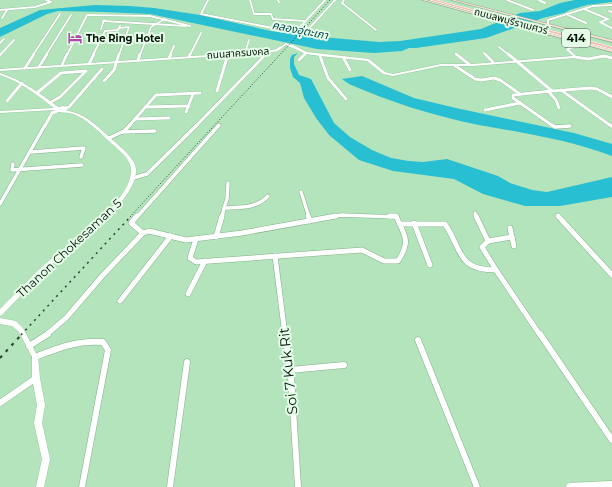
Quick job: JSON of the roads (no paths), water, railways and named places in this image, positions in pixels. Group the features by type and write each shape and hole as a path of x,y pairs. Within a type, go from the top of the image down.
{"main road":[{"name":"414","path":"423,0 498,19"},
{"name":"ถนนลพบุรีราเมศวร์","path":"433,0 537,30 612,48"},
{"name":"ถนนลพบุรีราเมศวร์","path":"444,0 503,16 546,25 612,44"},
{"name":"414","path":"452,0 612,41"},
{"name":"414","path":"537,30 612,51"}],"street":[{"path":"0,10 44,6 51,2 46,0"},
{"path":"208,0 201,14 288,31 300,27 325,0"},
{"path":"250,0 254,14 271,14 273,19 306,21"},
{"path":"304,34 335,0"},
{"path":"344,0 342,3 376,30"},
{"path":"507,0 533,10"},
{"path":"539,0 544,3"},
{"path":"546,25 548,20 584,8 612,5"},
{"path":"584,8 608,19 600,22 612,28"},
{"path":"2,18 7,10"},
{"path":"25,68 60,14"},
{"path":"568,14 586,23"},
{"path":"39,67 71,15"},
{"path":"62,66 87,15 146,16 165,19 190,26 103,21"},
{"path":"101,29 106,15"},
{"path":"139,22 146,16"},
{"path":"138,60 151,27 165,19"},
{"path":"119,29 122,21"},
{"path":"88,64 105,30 129,28 125,35 114,70 104,81"},
{"path":"189,57 202,33"},
{"path":"0,43 4,40"},
{"path":"0,54 14,40"},
{"path":"246,53 249,40"},
{"name":"ถนนสาครมงคล","path":"0,70 268,52 277,50 286,44 294,46 300,51 320,56 368,60 384,73 391,75 441,65 470,65 575,57"},
{"path":"590,45 569,48 568,50 575,57 588,59 604,56 612,58"},
{"path":"169,58 174,46"},
{"path":"499,47 550,91 559,108"},
{"path":"0,74 22,83 38,92 60,109 79,115 109,138 130,160 134,170 133,178 147,174 184,138 208,111 261,61 268,52"},
{"path":"299,60 306,52"},
{"path":"484,53 494,62 492,63"},
{"path":"217,90 222,68 228,54"},
{"path":"456,54 470,65"},
{"path":"320,56 328,78 346,98"},
{"path":"343,57 346,66 350,70"},
{"path":"454,65 481,80 494,78 500,80 520,94"},
{"path":"0,113 60,109 69,107 102,69"},
{"path":"38,92 61,73 86,71 52,103"},
{"path":"7,101 22,83"},
{"path":"570,126 555,127 528,110 513,98 513,96 520,94 591,88 597,89 612,97"},
{"path":"561,90 612,126"},
{"path":"186,112 193,94"},
{"path":"109,138 122,132 156,95 200,94"},
{"path":"485,110 520,103"},
{"path":"145,107 189,106"},
{"path":"0,204 52,113 60,109 72,113"},
{"path":"135,119 169,118"},
{"path":"143,232 131,224 219,125"},
{"path":"122,132 155,131"},
{"path":"31,152 84,148 81,157"},
{"path":"13,164 10,169 12,170 82,165"},
{"name":"Thanon Chokesaman 5","path":"0,313 53,260 94,227 123,198 131,185 133,178"},
{"path":"216,237 227,199 228,183"},
{"path":"302,192 310,221"},
{"path":"224,208 256,205 263,202 268,196"},
{"path":"475,213 488,240"},
{"path":"29,346 49,333 66,318 143,232 149,231 186,240 196,239 216,237 341,215 396,216 400,224 401,231 406,239 405,250 398,261 384,261 362,250 215,262 196,262 190,258 196,239"},
{"path":"558,216 612,275"},
{"path":"400,224 414,222 446,224 452,232 463,260 477,270 496,270"},
{"path":"414,222 430,265"},
{"path":"510,228 514,246"},
{"path":"120,301 171,236"},
{"path":"512,237 488,240 482,247 496,270 612,440"},
{"name":"Soi 7 Kuk Rit","path":"274,256 290,370 298,487"},
{"path":"188,294 205,261"},
{"path":"0,321 14,323 21,330 36,357 36,378 41,405 38,423 46,459 40,487"},
{"path":"418,340 477,487"},
{"path":"36,357 76,342 104,342 108,350 82,487"},
{"path":"170,487 187,362"},
{"path":"290,370 344,365"},
{"path":"0,403 36,378"},
{"path":"570,487 612,485"}],"water":[{"path":"575,0 612,0 612,2 587,5 543,18 486,38 409,48 402,51 374,53 317,49 150,14 58,11 47,14 0,37 0,28 40,10 95,5 154,8 200,15 271,31 310,36 379,42 400,41 481,29 520,13 540,11 560,3"},
{"path":"298,53 294,57 294,64 299,75 311,79 334,123 350,137 372,150 391,158 409,161 423,162 447,159 498,176 510,183 532,190 547,192 612,177 612,197 560,206 525,206 483,194 454,179 393,171 359,160 329,135 316,118 304,98 300,83 293,77 290,68 290,59 292,55"},
{"path":"362,76 414,98 574,133 612,144 612,156 563,141 479,125 429,113 380,97 349,84 342,79"}],"railway":[{"path":"130,217 330,0"},
{"path":"21,335 131,216"},
{"path":"0,358 22,334"}],"place":[{"name":"The Ring Hotel","path":"75,38"}],"water label":[{"name":"คลองอุ่ตะเภา","path":"300,30"}]}
